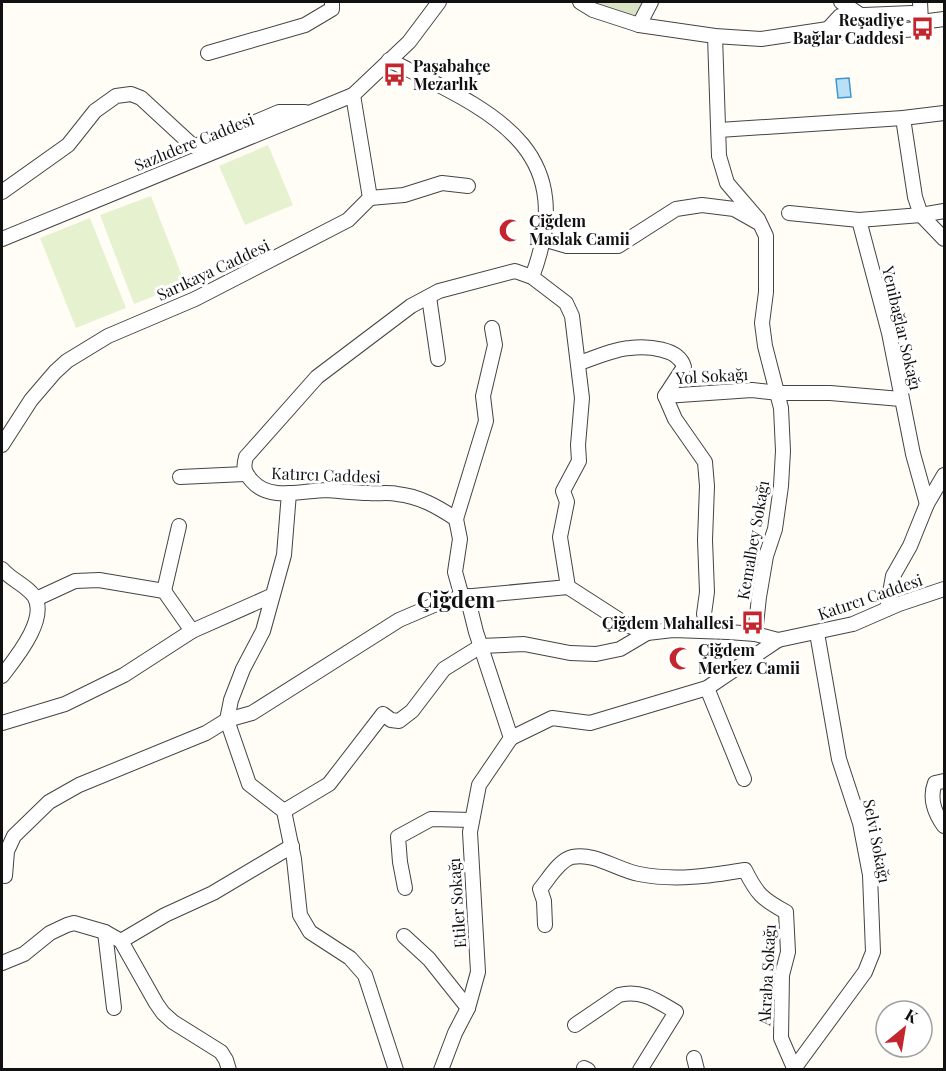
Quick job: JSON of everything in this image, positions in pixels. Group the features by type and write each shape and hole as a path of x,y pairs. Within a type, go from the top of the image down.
{"street":[{"path":"208,53 305,24 332,9 332,2"},
{"name":"Sazlıdere Caddesi","path":"389,60 401,38 427,2"},
{"name":"Sazlıdere Caddesi","path":"2,239 353,95 409,42 439,2"},
{"path":"580,2 593,10 639,25 715,36 761,39 828,29 850,34 918,29 921,22 920,2"},
{"path":"639,25 651,2"},
{"path":"841,2 862,16"},
{"path":"828,29 840,16 912,13 921,22"},
{"path":"921,22 945,19"},
{"name":"Kemalbey Sokağı","path":"715,36 719,156 727,183 761,224 766,236 766,292 762,322 765,346 778,393 783,451 775,529 766,556 755,634"},
{"path":"389,60 458,95 497,121 518,138 537,163 545,189 546,214 542,251 532,277 566,303 572,316 582,398 579,461 563,491 567,502 560,537 568,587"},
{"path":"2,192 68,145 95,111 116,96 130,94 141,98 193,146 279,112 312,112"},
{"path":"353,95 370,198 404,195 442,183 468,186"},
{"path":"719,130 903,118 945,113"},
{"path":"903,118 915,197 921,215 944,238"},
{"name":"Sarıkaya Caddesi","path":"2,445 31,400 55,372 68,361 108,336 195,299 348,220 370,198"},
{"path":"543,239 567,246 618,246 676,209 702,205 734,209 761,224"},
{"path":"789,213 859,220 945,211"},
{"name":"Yenibağlar Sokağı","path":"859,220 889,333 913,454 927,504"},
{"name":"Katırcı Caddesi","path":"456,519 421,499 397,494 327,490 289,493 265,491 256,486 245,474 243,467 251,450 317,377 411,306 439,291 515,272 532,277"},
{"path":"429,297 438,359"},
{"path":"492,328 495,345 483,396 486,421 456,519 460,538 455,572 511,738"},
{"path":"579,363 629,348 650,348 677,355 684,367 665,396"},
{"name":"Yol Sokağı","path":"708,631 704,614 707,592 705,462 675,419 665,396 752,390 901,399"},
{"path":"180,477 245,474"},
{"path":"887,609 893,576 910,546 927,504 945,475"},
{"path":"289,493 284,555 263,631 243,669 226,720 249,784 284,812 292,846 300,915 310,932 350,958 365,975 396,1070"},
{"path":"164,591 179,526"},
{"path":"2,568 6,574 26,587 36,599 37,610 28,641 2,676"},
{"path":"36,599 75,581 99,580 164,591 192,631"},
{"path":"5,876 7,851 14,836 49,802 79,785 206,733 226,720 252,713 399,620 434,605 465,597 568,587 627,625 647,633"},
{"name":"Katırcı Caddesi","path":"647,633 674,630 708,631 755,634 778,640 853,624 887,609 945,589"},
{"path":"2,723 65,704 124,675 192,631 271,596"},
{"path":"284,812 329,784 383,714 391,720 399,721 412,711 444,669 481,646 524,644 570,653 596,654 620,649 647,633"},
{"name":"Selvi Sokağı","path":"794,1069 865,972 873,952 870,875 860,823 840,759 817,633"},
{"name":"Etiler Sokağı","path":"441,1070 455,1033 468,1008 478,972 470,832 479,785 511,738 552,718 590,723 707,688 778,640"},
{"path":"707,688 744,779"},
{"path":"945,782 935,783 932,790 933,803 939,819 945,826"},
{"path":"405,888 398,837 431,819 472,820"},
{"path":"121,941 165,915 213,893 292,846"},
{"name":"Akraba Sokağı","path":"544,925 544,901 540,889 559,866 571,857 590,857 636,873 668,878 707,876 745,870 763,899 786,912 788,952 782,975 781,1038 794,1069"},
{"path":"6,961 24,954 50,933 67,925 74,923 105,932 121,941 163,1013 173,1022 221,1052 229,1070"},
{"path":"105,932 114,1008"},
{"path":"404,936 429,959 468,1008"},
{"path":"575,1025 619,994 639,993 676,1012 640,1070"}],"green space":[{"path":"581,2 651,2 639,25"},
{"path":"268,145 293,205 245,225 219,166"},
{"path":"151,196 185,284 134,304 100,215"},
{"path":"90,218 126,308 76,328 40,238"}],"water":[{"path":"849,78 851,97 838,98 836,79"}],"place":[{"name":"Reşadiye Bağlar Caddesi","path":"922,29"},
{"name":"Paşabahçe Mezarlık","path":"395,75"},
{"name":"Çiğdem Maslak Camii","path":"511,230"},
{"name":"Çiğdem Mahallesi","path":"752,623"},
{"name":"Çiğdem Merkez Camii","path":"680,659"}],"district":[{"name":"Çiğdem","path":"456,600"}]}
